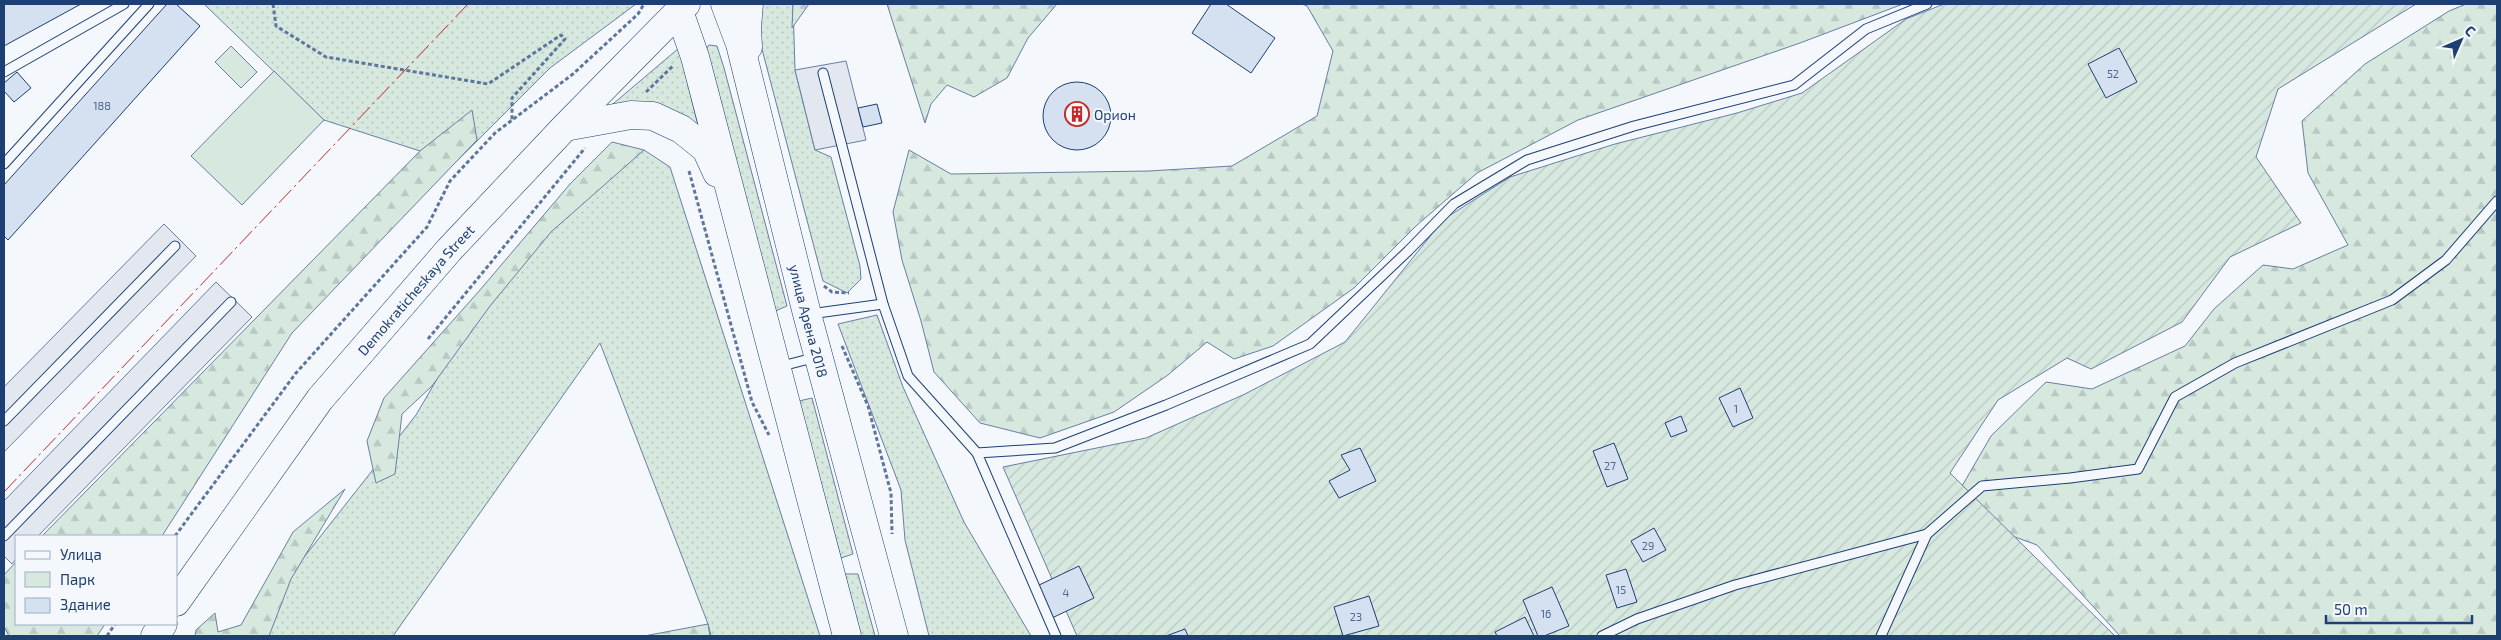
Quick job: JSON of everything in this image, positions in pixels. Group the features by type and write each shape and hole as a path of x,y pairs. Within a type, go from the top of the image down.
{"main road":[{"name":"улица Арена 2018","path":"725,4 740,44 749,76 819,357 894,636"},
{"path":"749,4 747,27 749,76"},
{"path":"683,7 846,636"},
{"name":"Demokraticheskaya Street","path":"178,599 320,399 416,287 565,127 683,7"},
{"path":"565,127 631,115 654,116 681,129 706,148 734,208"},
{"path":"155,636 162,625"}],"lane":[{"path":"4,72 124,4"},
{"path":"4,164 149,4"},
{"path":"977,453 1055,448 1166,405 1310,344 1408,252 1454,204 1527,160 1634,126 1794,85 1866,29 1927,4"},
{"path":"823,74 883,304 908,376 977,453 1056,636"},
{"path":"1881,636 1926,534 1982,486 2070,478 2138,469 2175,397 2235,363 2392,300 2446,260 2497,201"},
{"path":"4,421 175,246"},
{"path":"4,536 231,302"},
{"path":"808,314 883,304"},
{"path":"777,367 819,357"},
{"path":"1602,636 1637,619 1735,585 1926,534"}],"path":[{"path":"273,4 276,26 326,57 488,84 561,35 565,39 512,98 512,120"},
{"path":"176,535 296,373 427,227 450,181 495,133 573,74 638,14 644,4"},
{"path":"645,93 676,63"},
{"path":"428,339 480,278 582,150 590,145"},
{"path":"688,168 752,402 772,441"},
{"path":"838,337 870,415 891,494 892,537"},
{"path":"107,636 114,625"}],"green space":[{"path":"204,4 636,4 550,68 436,182 420,151 324,120"},
{"path":"758,4 793,4 795,70 815,150 831,157 860,266 861,279 847,293 823,281 758,34"},
{"path":"793,4 809,4 792,28"},
{"path":"887,4 1057,4 1028,38 1007,78 974,97 947,85 931,104 925,123"},
{"path":"1302,4 1903,4 1800,43 1578,120 1477,173 1416,226 1354,288 1273,346 1234,359 1207,342 1168,375 1114,412 1040,438 980,423 934,372 921,321 902,260 893,212 909,150 951,174 1149,171 1232,166 1317,116 1333,51 1307,6"},
{"path":"1944,4 2416,4 2278,89 2256,157 2301,223 2230,257 2182,322 2091,369 2067,358 1998,400 1950,473 2115,636 1077,636 1003,467 1146,438 1245,394 1345,342 1444,219 1510,177 1615,144 1737,113 1802,93 1906,19"},
{"path":"2466,4 2497,4 2497,636 2120,636 2037,545 1962,518 1958,493 1991,436 2046,382 2092,389 2185,346 2214,309 2263,265 2293,269 2348,245 2308,173 2302,121 2365,64 2449,11"},
{"path":"709,45 717,46 724,68 787,306 773,312 704,51"},
{"path":"231,46 257,72 241,88 215,62"},
{"path":"679,48 701,138 607,109"},
{"path":"274,71 324,120 242,205 191,156"},
{"path":"472,110 477,140 292,333 163,535 43,535 420,151"},
{"path":"612,142 644,150 551,232 490,306 432,386 402,414 395,474 376,483 367,441 384,398 480,290 570,184"},
{"path":"644,150 670,167 820,636 711,636 600,343 393,636 242,636 416,415 475,314 554,203"},
{"path":"877,315 903,387 964,522 1031,636 929,636 905,540 901,490 838,324"},
{"path":"812,398 853,554 841,558 799,401"},
{"path":"345,489 291,579 269,636 195,636 196,630 215,613 218,632 241,625 293,532"},
{"path":"15,563 15,625 104,625 97,636 9,636 4,627 4,575"},
{"path":"845,574 858,574 875,636 861,636"},
{"path":"708,624 710,636 644,636"}],"shaded area":[{"path":"846,61 866,140 815,150 795,70"},
{"path":"164,224 196,256 4,452 4,387"},
{"path":"216,282 252,317 39,535 15,535 15,560 12,564 4,556 4,501"}],"building":[{"path":"4,4 81,4 4,46"},
{"path":"167,4 176,4 200,26 8,240 4,236 4,185"},
{"path":"1211,4 1226,4 1275,38 1251,73 1192,33"},
{"path":"2119,48 2137,82 2106,98 2088,64"},
{"path":"17,72 31,88 14,102 4,91 4,83"},
{"name":"Орион","path":"1077,82 1090,85 1101,92 1108,103 1111,116 1108,129 1101,140 1090,147 1077,150 1064,147 1053,140 1046,129 1043,116 1046,103 1053,92 1064,85"},
{"path":"877,104 882,123 863,127 858,108"},
{"path":"1740,388 1753,418 1733,427 1719,398"},
{"path":"1681,416 1687,431 1671,437 1665,423"},
{"path":"1614,443 1628,479 1607,487 1593,451"},
{"path":"1360,448 1376,481 1339,498 1329,481 1350,470 1341,455"},
{"path":"1654,528 1666,550 1643,562 1631,541"},
{"path":"1079,566 1094,598 1052,618 1037,586"},
{"path":"1626,569 1637,602 1617,608 1606,575"},
{"path":"1552,587 1569,626 1544,636 1538,636 1523,600"},
{"path":"1369,596 1379,626 1343,636 1334,607"},
{"path":"1525,617 1534,636 1497,636 1495,632"},
{"path":"1185,629 1188,636 1166,636"}],"power":[{"path":"4,492 468,4"}],"place":[{"name":"Орион","path":"1077,114"}]}
